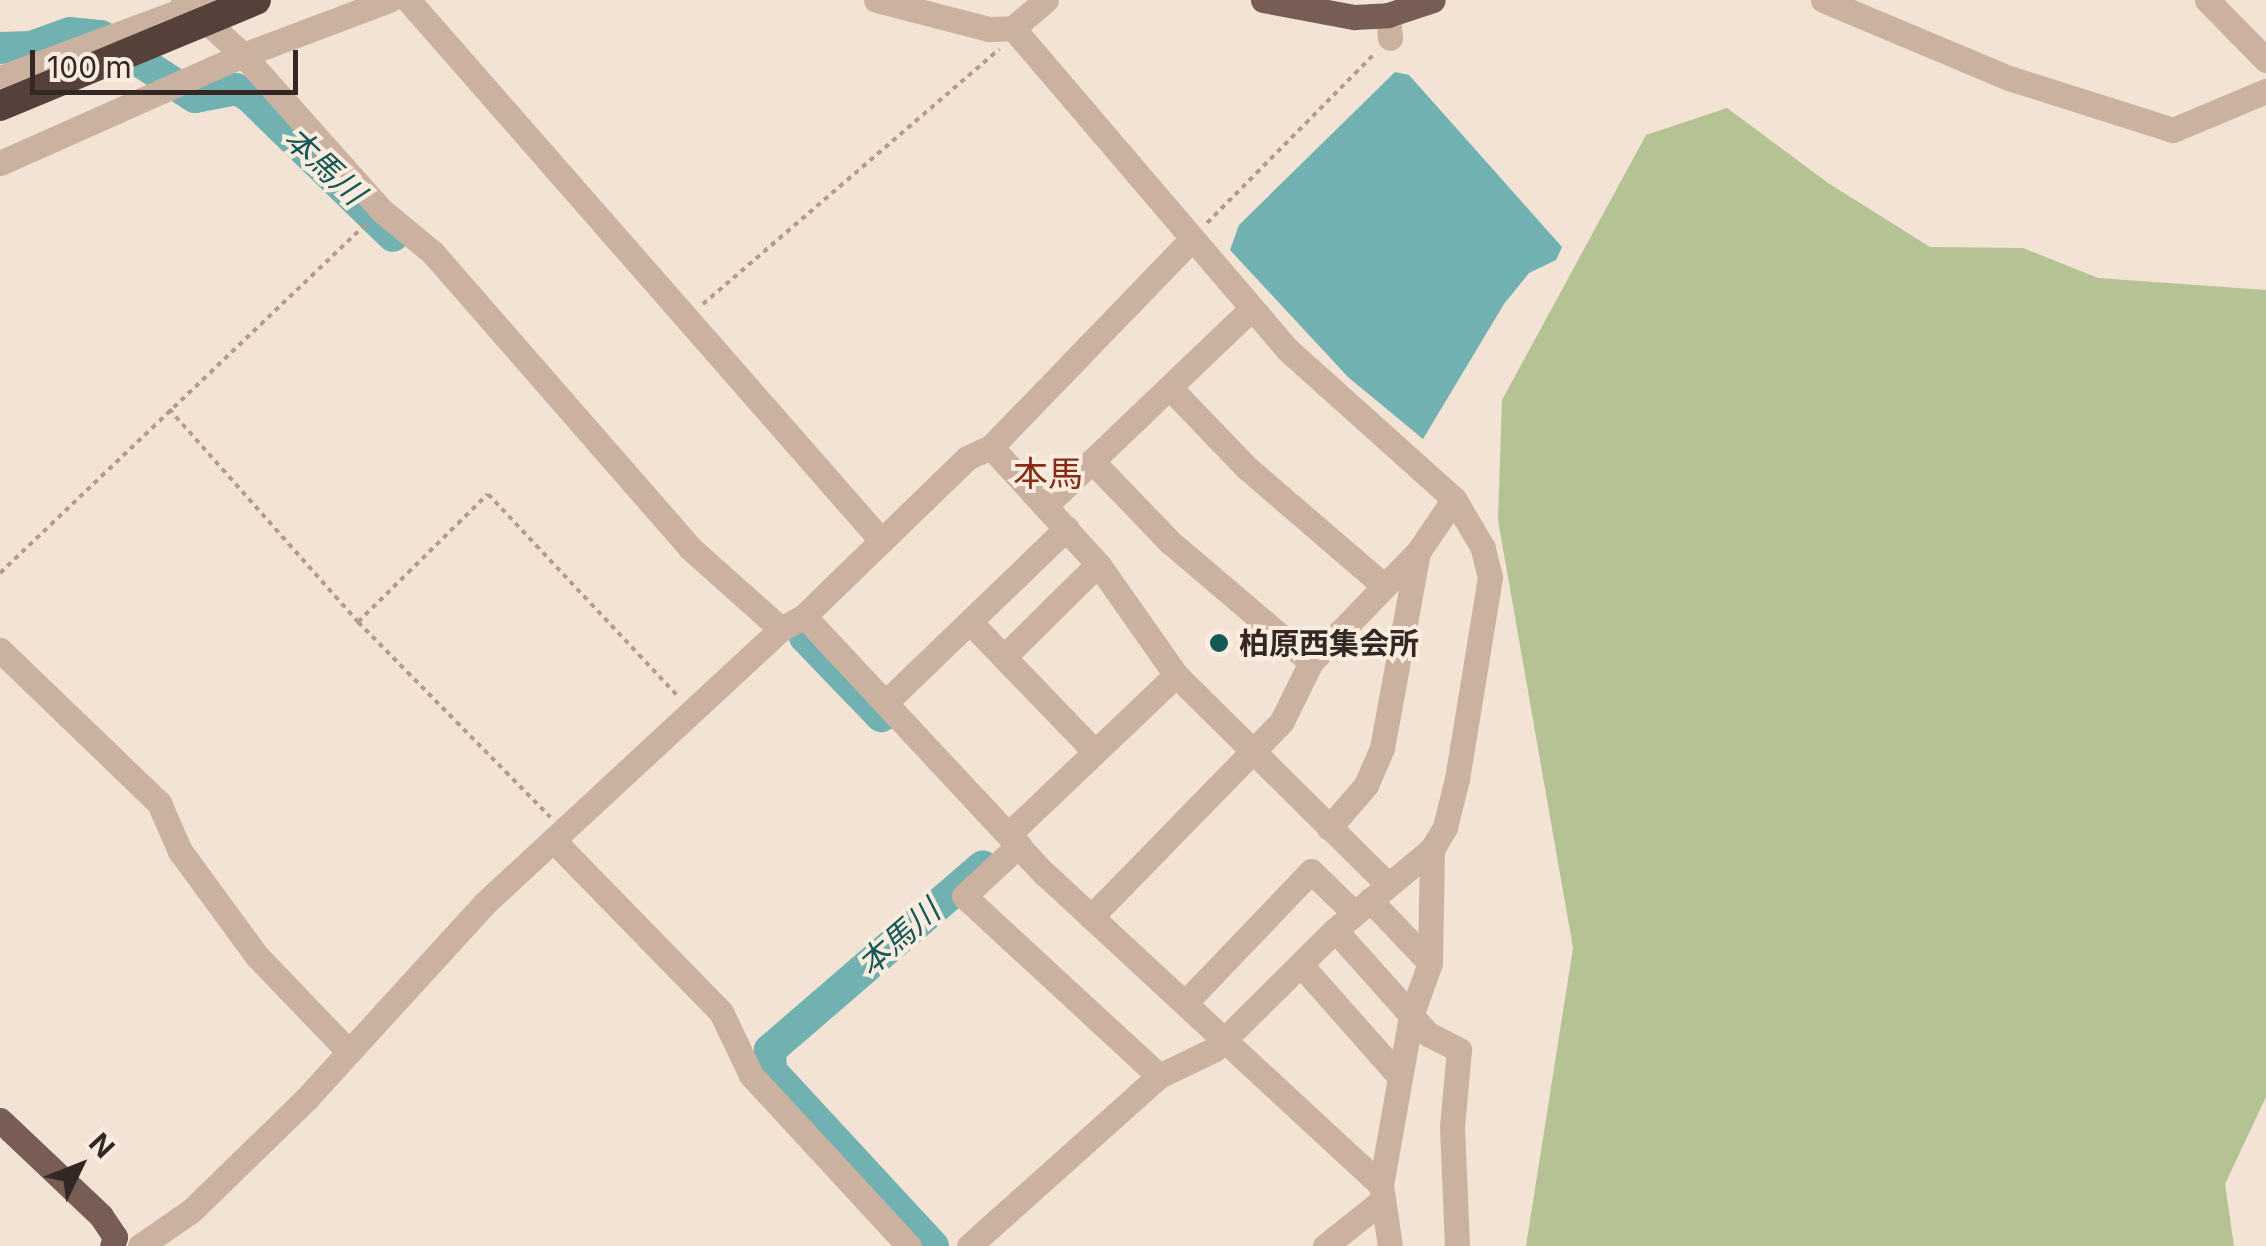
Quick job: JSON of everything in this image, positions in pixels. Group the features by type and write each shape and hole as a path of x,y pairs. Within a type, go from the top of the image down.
{"highway":[{"path":"0,106 256,0"}],"main road":[{"path":"1263,0 1389,26 1433,0"},
{"path":"0,1120 127,1244"}],"street":[{"path":"0,163 243,55 390,0"},
{"path":"408,0 684,320 880,539"},
{"path":"876,0 989,29 1013,28 1046,0"},
{"path":"1822,0 2009,78 2173,130 2266,91"},
{"path":"2206,0 2266,60"},
{"path":"0,78 194,3 596,433 619,472 690,548 792,623 885,703 1091,917 1225,1039 1382,1193"},
{"path":"969,1246 1159,1076 1199,1060 1225,1039 1362,907 1432,849 1445,827 1457,779 1490,576 1483,548 1454,499 1322,385 1250,309 1013,28"},
{"path":"127,1244 192,1212 558,836 967,458 991,447 1190,241"},
{"path":"1046,505 1250,309"},
{"path":"1170,388 1247,468 1382,584"},
{"path":"991,447 1098,564 1176,674 1329,828 1411,1016 1459,1050 1452,1128 1457,1246"},
{"path":"1093,462 1170,542 1311,662"},
{"path":"1091,917 1282,720 1311,662 1382,584 1418,552 1454,499"},
{"path":"885,703 1067,528"},
{"path":"1329,828 1366,785 1382,748 1418,552"},
{"path":"1004,657 1098,564"},
{"path":"970,622 1095,752"},
{"path":"0,650 159,803 180,851 256,955 349,1052"},
{"path":"1159,1076 964,896 1095,752 1176,674"},
{"path":"558,836 721,1012 752,1075 909,1246"},
{"path":"1390,1246 1382,1193 1411,1016 1430,963 1432,849"},
{"path":"1185,1003 1311,870 1430,963"},
{"path":"1301,965 1400,1077"},
{"path":"1326,1246 1382,1193"}],"path":[{"path":"1190,241 1389,26"},
{"path":"684,320 998,50 1013,28"},
{"path":"0,573 370,220"},
{"path":"169,409 358,622 558,836"},
{"path":"358,622 488,494 693,712"}],"green space":[{"path":"1727,108 1828,183 1930,247 2023,248 2098,278 2266,290 2266,1097 2225,1184 2234,1246 1526,1246 1573,948 1498,520 1502,400 1646,135"}],"water":[{"path":"1395,72 1409,75 1562,247 1556,260 1529,273 1504,304 1423,439 1348,377 1230,250 1239,225"}],"waterway":[{"name":"本馬川","path":"0,48 31,47 70,33 101,36 195,97 236,89 248,95 393,236"},
{"name":"本馬川","path":"805,637 881,716"},
{"name":"本馬川","path":"933,1246 771,1071 770,1050 983,866"}],"place":[{"name":"柏原西集会所","path":"1219,643"}],"district":[{"name":"本馬","path":"1048,473"}]}
